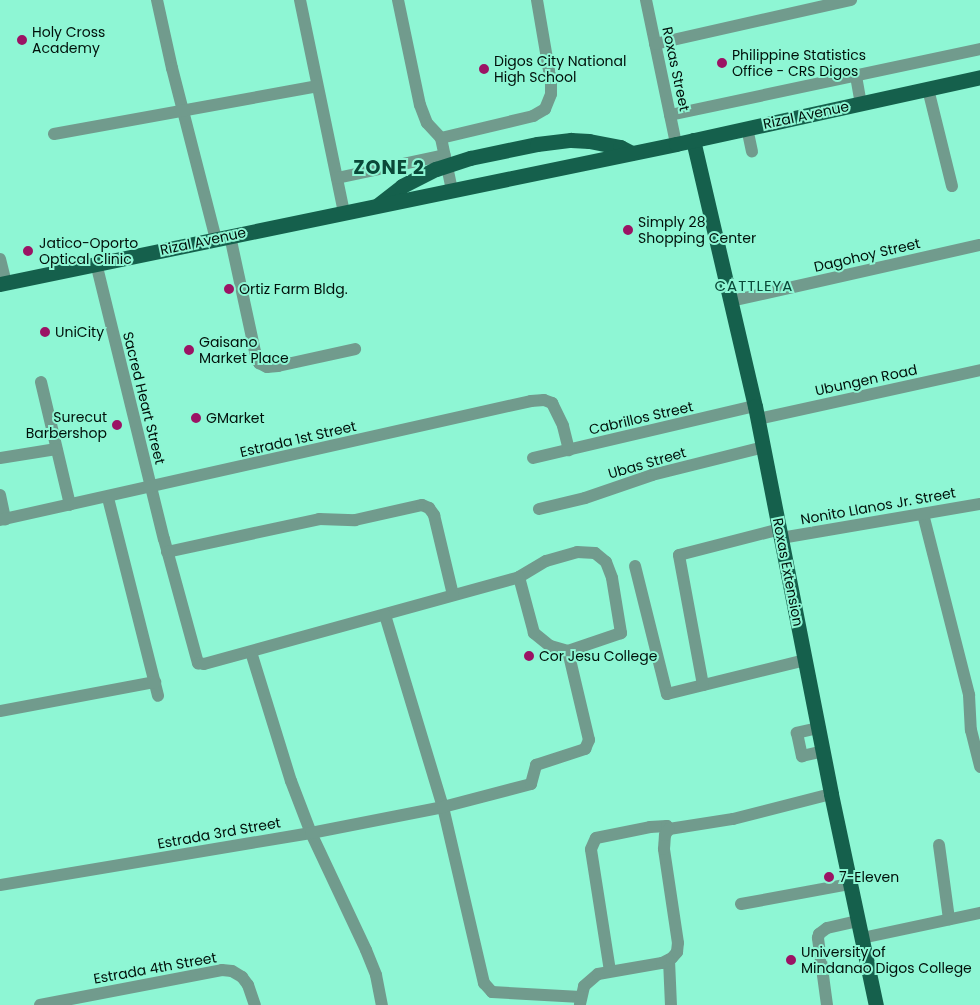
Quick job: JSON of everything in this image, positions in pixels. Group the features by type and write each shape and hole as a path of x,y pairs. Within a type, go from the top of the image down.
{"main road":[{"name":"Rizal Avenue","path":"3,284 676,144 980,77"},
{"name":"Rizal Avenue","path":"377,206 413,180 446,160 571,140 605,142 632,153"},
{"name":"Roxas Extension","path":"693,140 757,413 818,728 876,1005"}],"street":[{"path":"158,0 182,110 223,237 254,352 259,363 267,367 278,366 355,349"},
{"path":"300,0 344,213"},
{"path":"398,0 420,105 426,123 441,138 452,190"},
{"path":"441,138 533,116 545,109 551,94 552,82 537,0"},
{"name":"Roxas Street","path":"646,0 676,144"},
{"path":"655,44 851,0"},
{"path":"670,115 980,49"},
{"path":"856,76 861,103"},
{"path":"54,134 318,86"},
{"path":"928,89 952,186"},
{"path":"747,128 752,151"},
{"path":"337,178 446,160"},
{"name":"Dagohoy Street","path":"731,301 980,245"},
{"path":"0,259 3,284"},
{"name":"Sacred Heart Street","path":"96,264 167,552 198,663 204,664 251,652"},
{"name":"Ubungen Road","path":"757,413 980,370"},
{"path":"41,382 70,505"},
{"name":"Estrada 1st Street","path":"3,519 108,498 544,400 552,403 557,411 569,450"},
{"name":"Cabrillos Street","path":"533,458 757,413"},
{"name":"Ubas Street","path":"539,509 585,498 652,475 764,447"},
{"path":"0,458 56,449"},
{"path":"0,495 3,519"},
{"path":"108,498 158,696"},
{"name":"Nonito Llanos Jr. Street","path":"703,685 679,555 781,534 980,504"},
{"path":"167,552 319,520 355,520 422,505 429,508 434,515 453,595"},
{"path":"922,514 969,695 971,730 980,767"},
{"path":"382,1005 376,975 366,950 311,833 272,723 251,652 386,619 453,595 519,577 546,561 577,552 595,554 606,562 617,596 621,632 568,651 550,646 534,633 519,577"},
{"path":"636,566 667,694 805,660"},
{"path":"386,619 443,807 486,987 497,992 580,1001 590,979 610,971 669,960 678,950 664,850 665,832 669,829 750,816 832,794"},
{"name":"Estrada 3rd Street","path":"0,885 311,833 443,807 528,786 534,779 536,765 580,751 588,745 588,733 568,651"},
{"path":"0,711 155,682"},
{"path":"818,728 797,733 802,756 823,751"},
{"path":"610,971 591,849 596,838 650,827 667,826 669,829"},
{"path":"939,845 949,920"},
{"path":"741,904 850,884"},
{"path":"862,938 980,913"},
{"path":"827,1005 818,938 827,928 858,921"},
{"path":"669,960 671,1005"},
{"name":"Estrada 4th Street","path":"40,1005 67,1002 222,970 232,971 242,977 248,984 255,1005"}],"place":[{"name":"Holy Cross Academy","path":"22,40"},
{"name":"Philippine Statistics Office - CRS Digos","path":"722,63"},
{"name":"Digos City National High School","path":"484,69"},
{"name":"Simply 28 Shopping Center","path":"628,230"},
{"name":"Jatico-Oporto Optical Clinic","path":"28,251"},
{"name":"Ortiz Farm Bldg.","path":"229,289"},
{"name":"UniCity","path":"45,332"},
{"name":"Gaisano Market Place","path":"189,350"},
{"name":"GMarket","path":"196,418"},
{"name":"Surecut Barbershop","path":"117,425"},
{"name":"Cor Jesu College","path":"529,656"},
{"name":"7-Eleven","path":"829,877"},
{"name":"University of Mindanao Digos College","path":"791,960"}],"district":[{"name":"ZONE 2","path":"389,168"},
{"name":"CATTLEYA","path":"754,286"}]}
